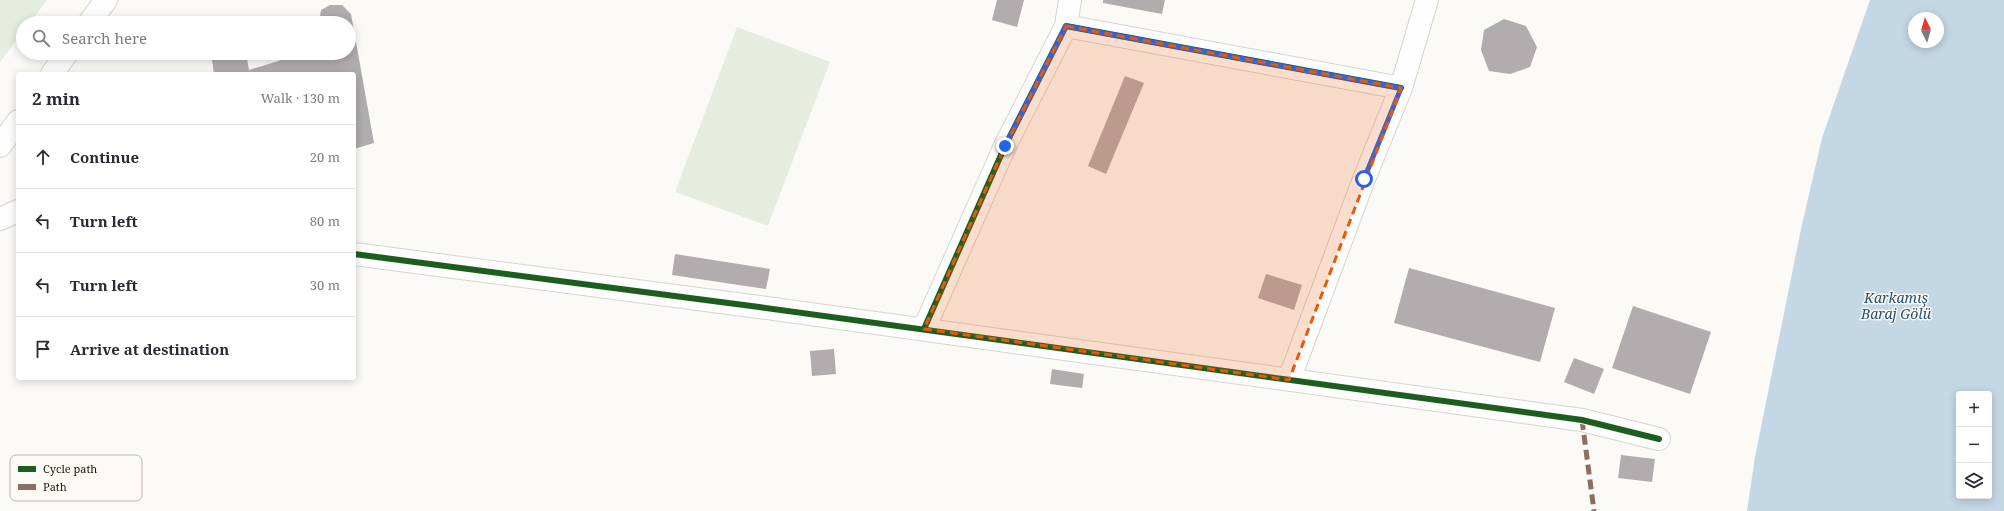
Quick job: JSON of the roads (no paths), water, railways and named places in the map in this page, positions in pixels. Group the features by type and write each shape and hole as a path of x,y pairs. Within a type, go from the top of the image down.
{"street":[{"path":"94,16 106,0"},
{"path":"924,329 1005,146 1066,26 1070,0"},
{"path":"1289,380 1364,179 1401,88 1427,0"},
{"path":"1066,26 1401,88"},
{"path":"53,72 62,60"},
{"path":"0,146 16,124"},
{"path":"0,219 16,212"},
{"path":"356,254 924,329 1582,420 1659,439"}],"water":[{"name":"Karkamış Baraj Gölü","path":"1870,0 2004,0 2004,511 1747,511 1755,457 1801,229 1822,138"}]}
